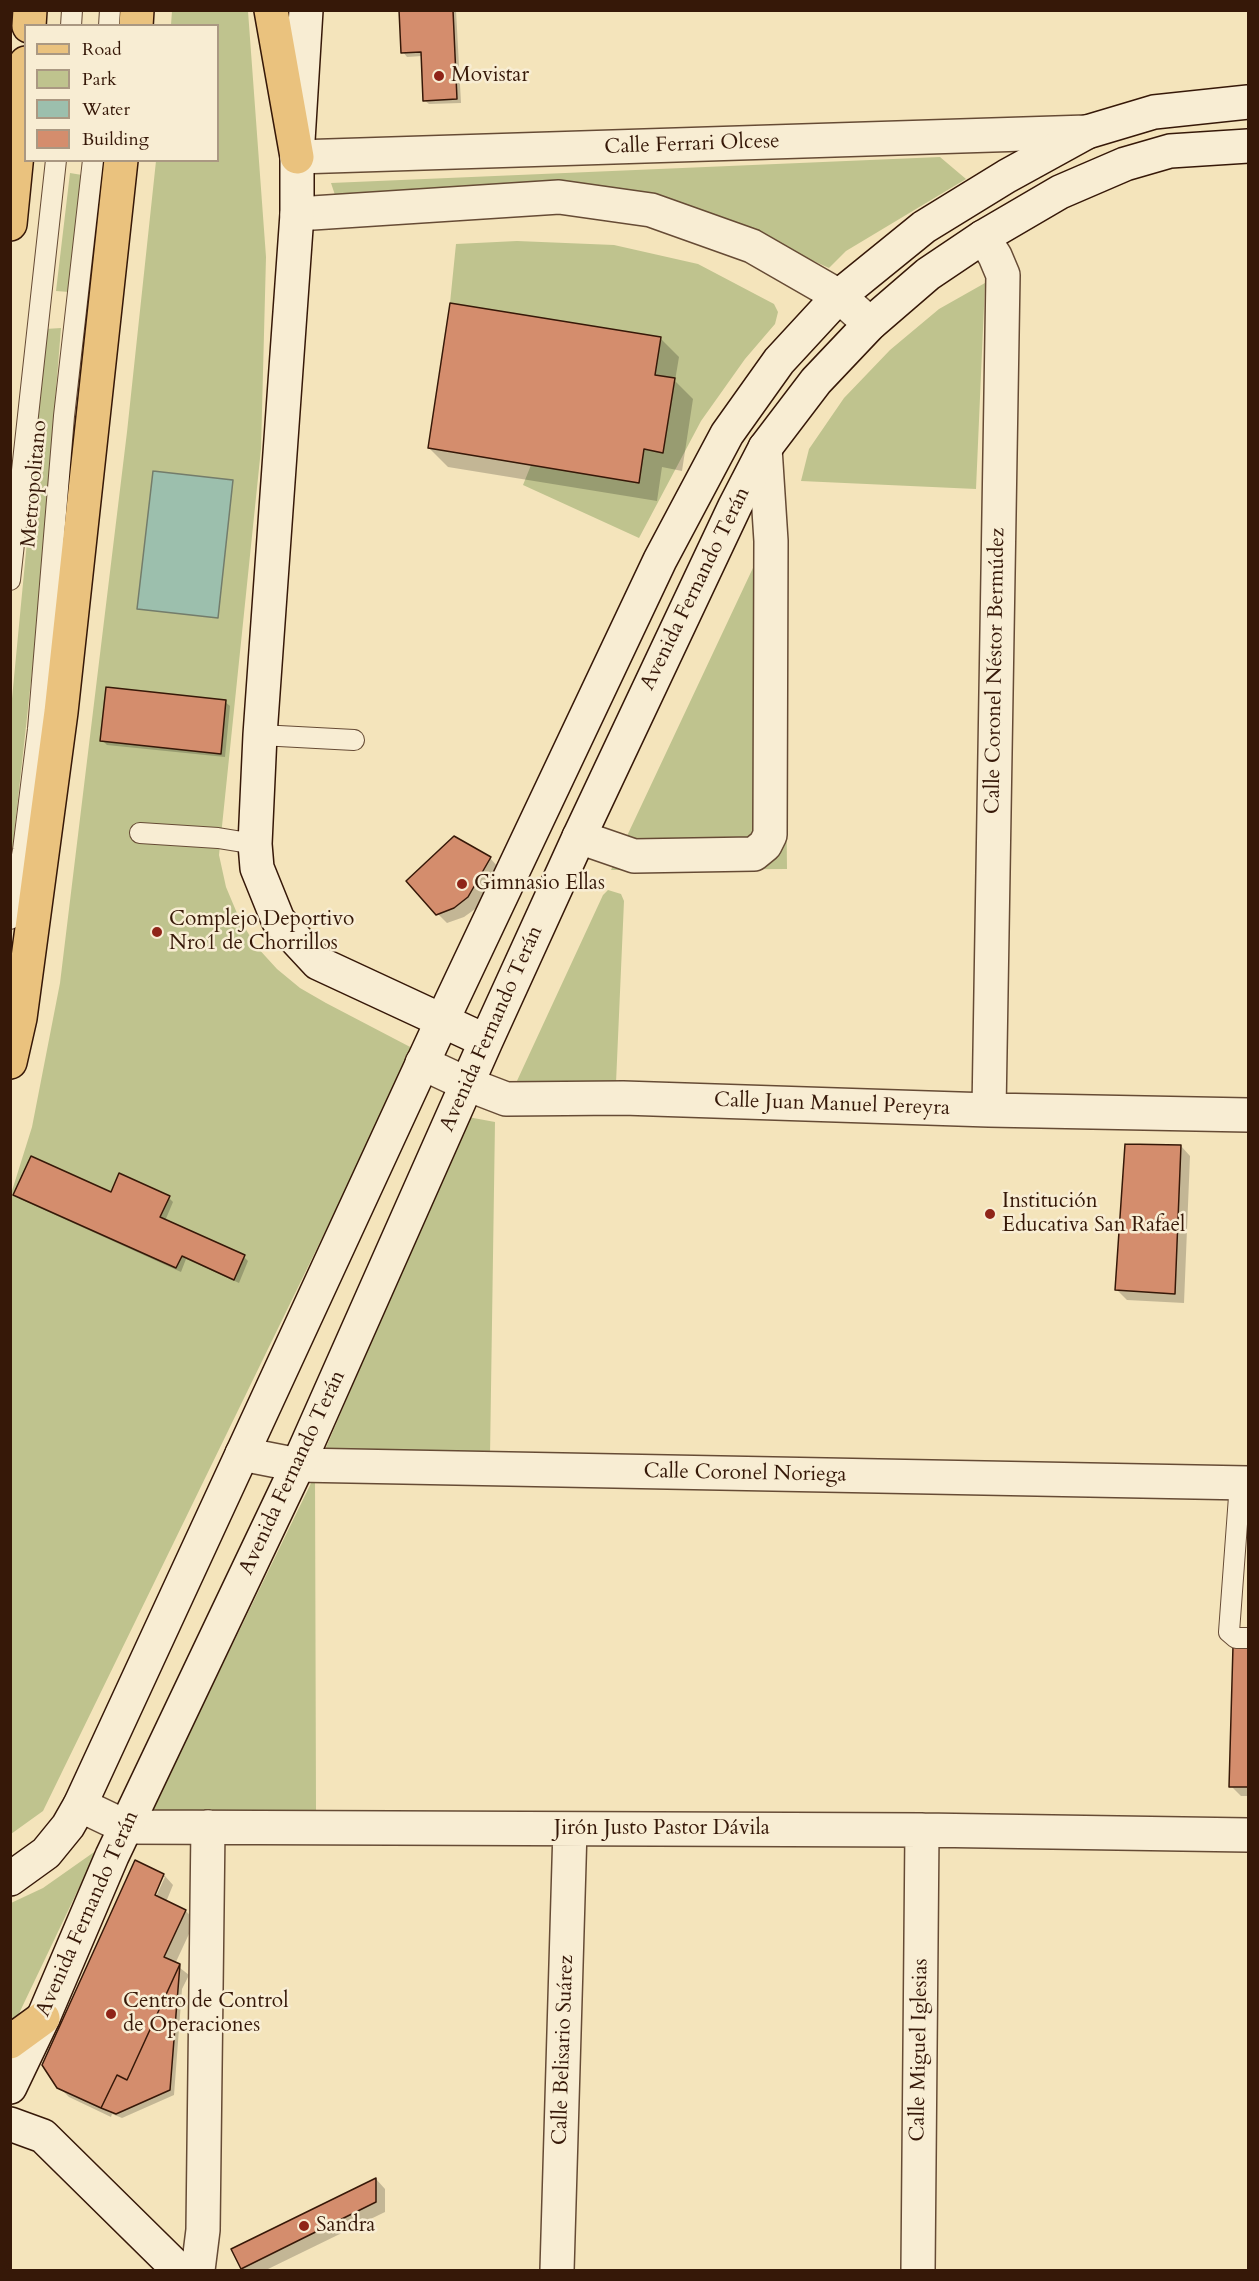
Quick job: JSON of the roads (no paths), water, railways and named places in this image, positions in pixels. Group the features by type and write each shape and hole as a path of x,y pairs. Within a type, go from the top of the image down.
{"main road":[{"path":"271,10 297,157"},
{"path":"10,224 24,83"},
{"path":"10,1062 20,1018 61,711 121,162"},
{"path":"10,2042 43,2018"}],"street":[{"path":"306,10 297,157 297,214 260,735 255,844 257,868 278,920 318,963 486,1041"},
{"name":"Avenida Fernando Terán","path":"10,1879 46,1852 73,1819 80,1805 442,1021 660,560 727,434 779,361 839,296 924,227 1007,176 1087,132 1154,112 1248,102"},
{"name":"Calle Ferrari Olcese","path":"297,157 1087,132"},
{"name":"Avenida Fernando Terán","path":"10,2086 43,2018 126,1827 298,1466 579,837 730,516 765,448 816,381 870,324 928,274 983,237 1060,192 1125,164 1170,151 1248,146"},
{"path":"297,214 559,197 651,210 752,246 839,296 870,324"},
{"name":"Calle Coronel Néstor Bermúdez","path":"983,237 1003,275 989,1110"},
{"path":"579,837 634,856 754,854 765,845 770,835 771,541 765,448"},
{"name":"Calle Juan Manuel Pereyra","path":"423,1063 506,1099 623,1098 989,1110 1248,1115"},
{"name":"Calle Coronel Noriega","path":"242,1454 298,1466 1244,1483"},
{"name":"Jirón Justo Pastor Dávila","path":"80,1805 126,1827 922,1830 1248,1835"},
{"path":"198,2271 202,2230 208,1827"},
{"name":"Calle Belisario Suárez","path":"557,2271 570,1829"},
{"name":"Calle Miguel Iglesias","path":"918,2271 922,1830"},
{"path":"10,2124 43,2136 179,2271"}],"lane":[{"name":"Metropolitano","path":"10,580 56,162"},
{"name":"Metropolitano","path":"10,919 23,850 38,729 64,416 93,162"},
{"path":"260,735 354,741"},
{"path":"140,832 218,838 255,844"},
{"path":"1244,1483 1229,1632 1236,1638 1248,1638"}],"water":[{"path":"153,471 233,480 218,618 137,609"}],"place":[{"name":"Movistar","path":"439,76"},
{"name":"Gimnasio Ellas","path":"462,884"},
{"name":"Complejo Deportivo Nro1 de Chorrillos","path":"157,932"},
{"name":"Institución Educativa San Rafael","path":"990,1214"},
{"name":"Centro de Control de Operaciones","path":"111,2014"},
{"name":"Sandra","path":"304,2226"}]}
